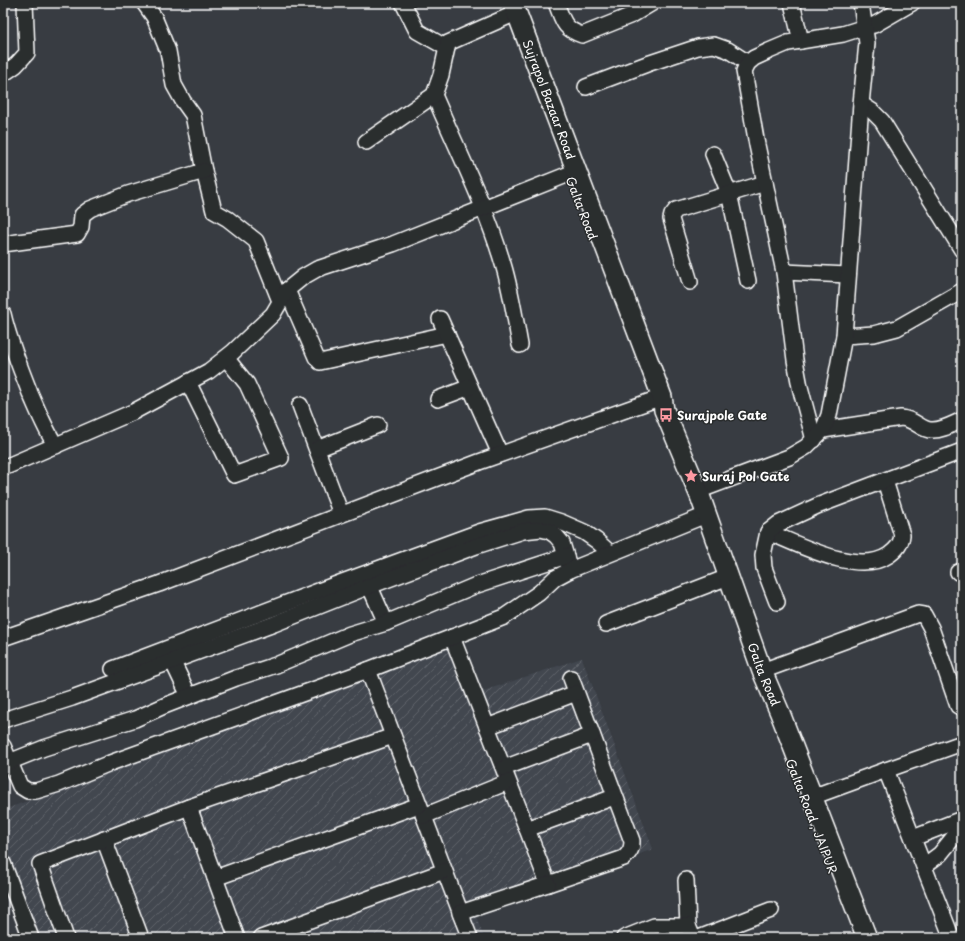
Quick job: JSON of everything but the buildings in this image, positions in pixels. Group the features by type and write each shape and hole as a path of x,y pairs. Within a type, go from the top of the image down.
{"main road":[{"name":"Galta Road","path":"507,8 569,174 660,403 698,492 762,671 780,712 867,938"},
{"name":"Sujrapol Bazaar Road","path":"507,8 660,403"},
{"name":"Galta Road , JAIPUR","path":"770,692 774,715 858,938"}],"street":[{"path":"3,74 16,66 27,53 24,3"},
{"path":"144,3 154,17 168,51 174,84 183,101 193,115 204,171 214,211 228,219 256,241 320,362 447,334"},
{"path":"403,3 417,31 447,48"},
{"path":"556,3 565,24 569,29 572,32 582,35 632,15 652,3"},
{"path":"792,3 801,41"},
{"path":"698,492 789,457 806,447 818,435 829,415 844,336 860,104 867,43 861,3"},
{"path":"818,435 800,387 795,360 784,272 757,145 744,71 748,63 754,58 788,43 843,34 874,25 912,3"},
{"path":"366,142 434,95 441,74 448,43 507,8"},
{"path":"586,87 647,64 698,48 714,45 728,50 748,63"},
{"path":"434,95 483,209 504,265 520,345"},
{"path":"860,104 872,111 882,122 962,250"},
{"path":"713,154 729,193 748,281"},
{"path":"3,244 77,234 81,227 82,215 90,209 128,194 204,171"},
{"path":"3,468 133,412 209,371 226,358 274,314 284,296 303,277 317,269 393,244 569,174"},
{"path":"690,282 671,220 672,215 676,210 765,183"},
{"path":"784,272 848,275"},
{"path":"844,336 874,334 897,328 962,291"},
{"path":"3,314 7,332 26,382 47,432 56,446"},
{"path":"440,318 500,454"},
{"path":"188,382 234,475 281,458 247,384 226,358"},
{"path":"438,400 470,388"},
{"path":"3,638 158,584 500,454 660,403"},
{"path":"300,405 341,514"},
{"path":"818,435 901,418 930,430 936,430 962,420"},
{"path":"317,450 378,425"},
{"path":"777,602 764,568 763,555 768,532 778,524 795,516 962,451"},
{"path":"768,532 820,554 845,560 864,563 886,557 898,548 901,542 902,534 885,481"},
{"path":"9,762 44,748 135,719 236,678 276,665 350,634 386,623 474,586 610,553 706,515"},
{"path":"6,714 72,698 169,655 482,538 534,529 549,531 559,529 591,536 610,553"},
{"path":"559,529 568,563"},
{"path":"3,746 20,786 28,791 36,791 368,670 504,617 539,593 568,563"},
{"path":"606,624 728,577"},
{"path":"367,580 386,623"},
{"path":"762,671 918,614 924,615 931,628 958,706"},
{"path":"452,638 548,884"},
{"path":"113,669 169,655"},
{"path":"169,655 189,696"},
{"path":"368,670 470,938"},
{"path":"463,920 460,913 624,858 632,848 632,841 614,797 571,678"},
{"path":"487,727 576,693"},
{"path":"504,768 592,735"},
{"path":"66,938 40,864 189,807 393,736"},
{"path":"812,797 962,743"},
{"path":"886,770 952,938"},
{"path":"215,878 508,782"},
{"path":"527,829 614,797"},
{"path":"189,807 237,938"},
{"path":"913,838 962,819"},
{"path":"924,866 940,854 962,827"},
{"path":"104,839 141,938"},
{"path":"3,863 8,891 31,938"},
{"path":"261,938 444,871"},
{"path":"624,938 654,926 691,932 686,880"},
{"path":"699,938 771,910"}],"shaded area":[{"path":"461,642 480,692 582,658 653,849 476,916 484,938 29,938 3,864 3,810"}],"place":[{"name":"Surajpole Gate","path":"666,415"},
{"name":"Suraj Pol Gate","path":"691,476"}]}
